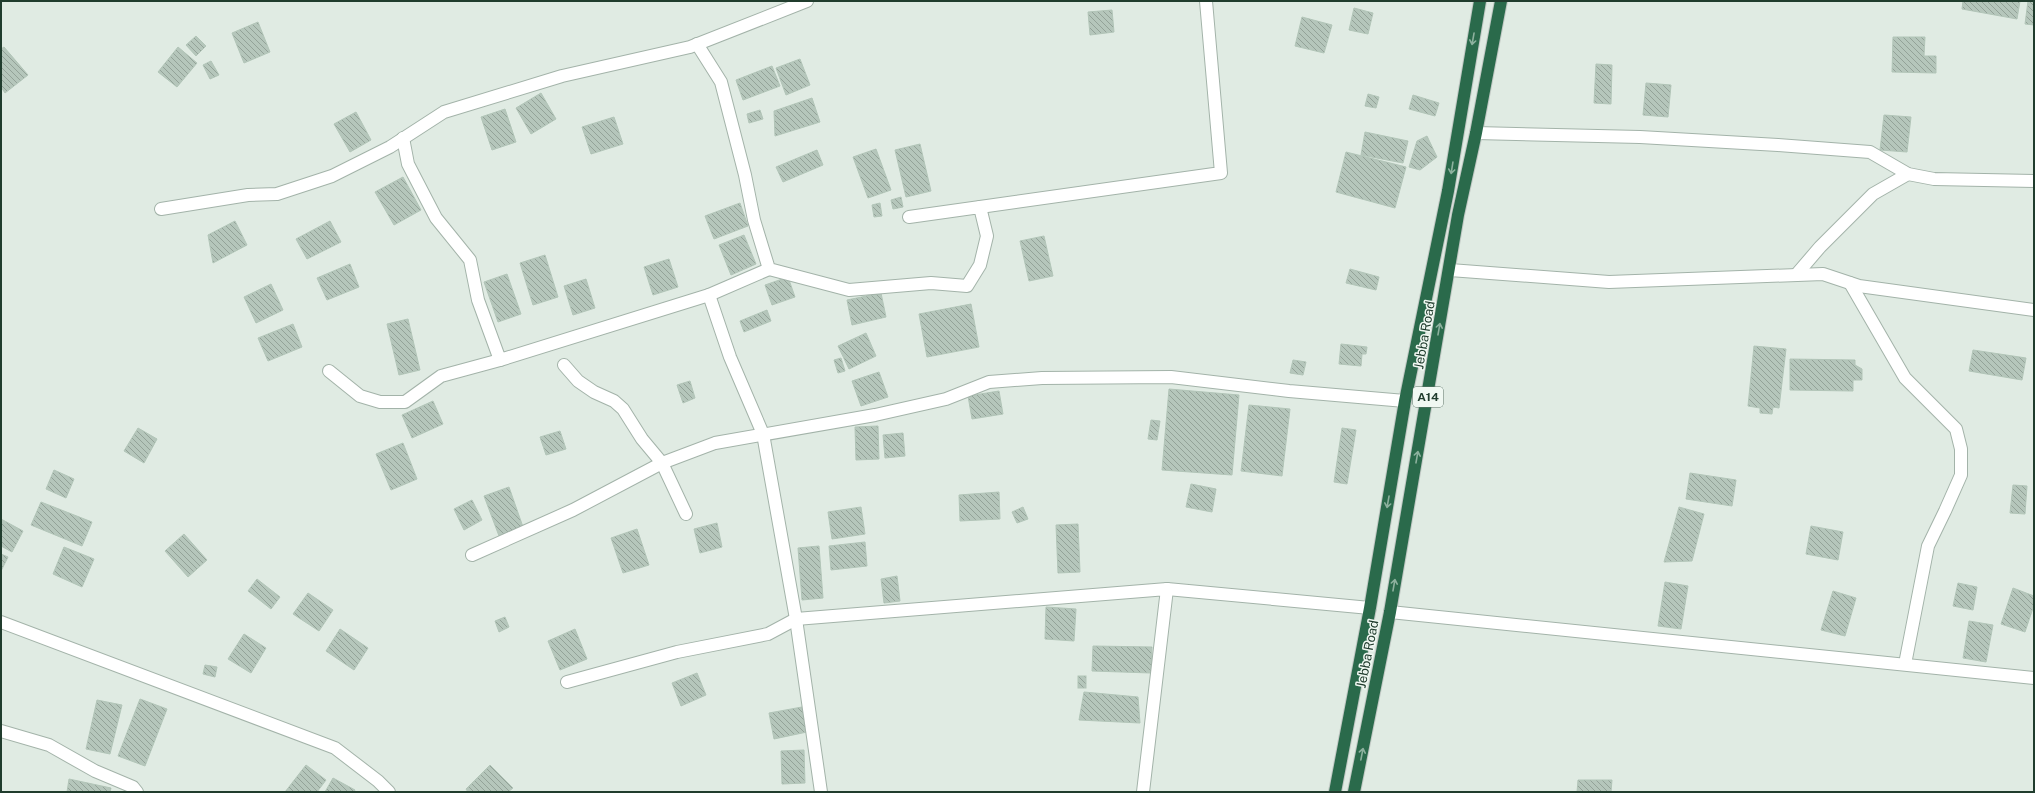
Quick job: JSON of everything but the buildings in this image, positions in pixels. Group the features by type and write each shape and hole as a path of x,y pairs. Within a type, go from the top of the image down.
{"highway":[{"name":"Jebba Road","path":"1335,792 1370,608 1405,401 1448,191 1480,1"},
{"name":"Jebba Road","path":"1354,792 1390,612 1450,270 1458,215 1476,133 1501,1"}],"street":[{"path":"161,209 248,195 277,194 332,176 390,147 444,112 562,76 697,44 807,1"},
{"path":"909,217 1221,173 1206,1"},
{"path":"697,44 721,82 745,175 754,220 769,268"},
{"path":"1476,133 1640,137 1870,152 1908,174 1934,179 2034,182"},
{"path":"404,138 408,164 436,218 470,260 478,300 500,360"},
{"path":"1796,275 1820,247 1873,194 1908,174"},
{"path":"329,371 360,396 380,402 405,402 440,376 500,360 709,295 769,268 849,290 931,283 967,286 980,265 987,236 980,207"},
{"path":"1450,270 1610,282 1823,274 1850,283 1976,303 2034,310"},
{"path":"1850,283 1905,378 1956,430 1961,449 1961,475 1928,546 1905,664"},
{"path":"709,295 730,357 763,434 796,619 822,792"},
{"path":"564,365 578,381 594,392 614,400 623,409 642,439 662,463 686,514"},
{"path":"472,555 573,510 662,463 715,443 882,414 946,399 989,382 1042,378 1171,377 1289,391 1405,401"},
{"path":"1143,792 1167,589"},
{"path":"567,682 677,652 768,634 796,619 1167,589 1370,608"},
{"path":"1390,612 2034,678"},
{"path":"1,622 335,748 378,781 389,792"},
{"path":"1,731 49,745 95,771 133,787 137,792"}]}
